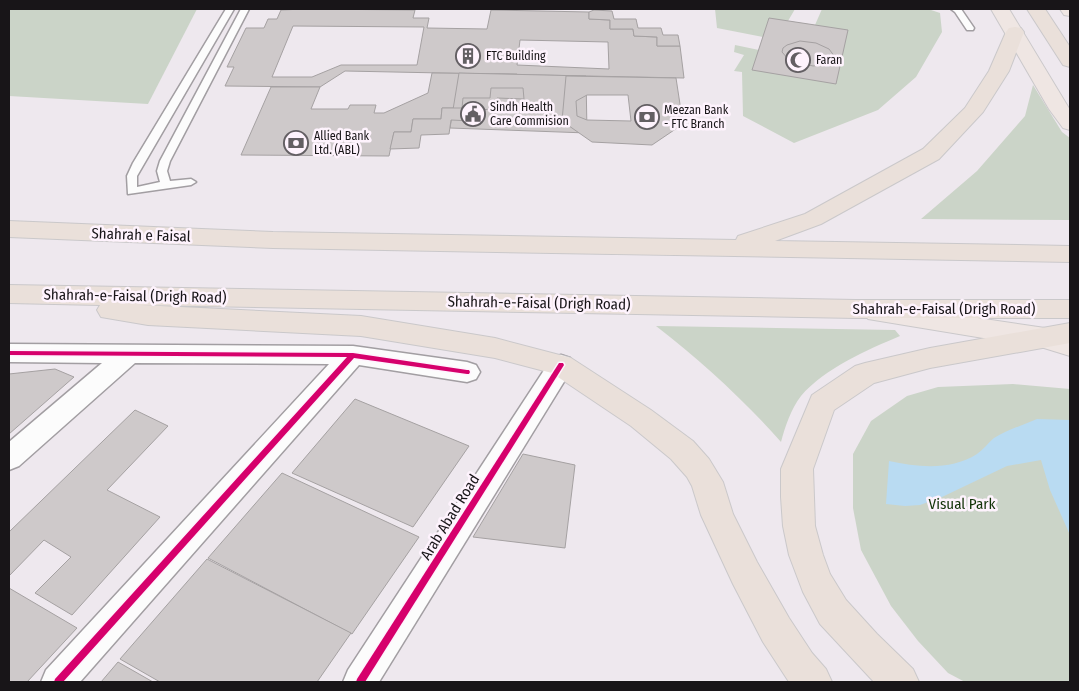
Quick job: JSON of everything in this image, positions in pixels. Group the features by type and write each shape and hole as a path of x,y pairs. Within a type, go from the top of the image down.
{"highway":[{"path":"1036,9 1070,61"},
{"path":"732,248 813,219 931,154 973,112 998,72 1015,32"},
{"name":"Shahrah e Faisal","path":"9,229 273,240 732,248"},
{"path":"732,248 1070,254"},
{"path":"12,294 148,316 361,326 495,348 561,365 641,418 682,450 698,468 707,482 718,515 767,614 799,666 812,682"},
{"name":"Shahrah-e-Faisal (Drigh Road)","path":"12,294 856,309 1070,309"},
{"path":"900,682 864,647 833,612 814,581 806,555 799,526 797,469 822,403 864,374 980,348 1062,339"}],"main road":[{"path":"1000,9 1059,109 1070,124"},
{"path":"856,309 1062,339"}],"street":[{"path":"9,353 353,356 467,372"},
{"path":"9,458 130,353"},
{"path":"58,682 353,356"},
{"name":"Arab Abad Road","path":"360,682 561,365"}],"lane":[{"path":"191,182 166,184 132,192 132,176 138,163 230,9"},
{"path":"166,184 162,171 165,161 245,9"},
{"path":"955,9 958,10 970,28"}],"green space":[{"path":"9,9 197,9 148,104 9,96"},
{"path":"715,9 795,9 788,21 815,25 822,9 928,9 940,13 942,32 916,77 878,110 794,143 743,116 742,72 734,71 744,55 734,52 735,45 759,50 763,37 717,28"},
{"path":"1033,85 1062,132 1070,138 1070,220 921,219 977,171 1025,116"},
{"path":"656,326 895,330 900,336 834,368 811,386 794,407 786,424 781,442 721,381"},
{"name":"Visual Park","path":"1013,384 1070,389 1070,682 965,682 948,673 918,641 891,606 861,550 853,508 853,454 871,421 907,396 938,387"}],"water":[{"path":"1037,419 1070,420 1070,535 1050,490 1041,460 1007,466 942,497 920,505 886,504 889,461 922,466 956,463 977,454 999,435"}],"building":[{"name":"FTC Building","path":"281,10 415,10 413,18 429,18 427,28 487,29 491,10 589,12 589,19 610,20 610,29 633,29 634,36 657,37 657,46 680,46 684,78 345,71 320,87 225,86 234,67 227,67 246,28 264,28 268,19 277,19","holes":["293,26 424,27 417,65 341,65 312,77 272,77","520,40 608,42 609,69 517,65"]},
{"path":"594,10 612,11 614,19 636,19 638,28 661,28 663,35 678,35 680,46 657,46 657,37 634,36 633,29 610,29 610,20 589,19 589,12"},
{"name":"Faran","path":"769,18 848,30 836,84 752,70"},
{"path":"800,41 816,43 829,49 835,57 833,61 828,64 813,66 789,60 782,52 783,48"},
{"path":"432,73 517,74 517,88 491,88 490,98 463,98 462,108 442,108 441,119 413,119 411,132 394,132 389,156 241,155 271,87 320,87 311,109 348,109 350,105 376,105 374,113 384,113 428,93"},
{"path":"459,73 586,76 587,133 450,128"},
{"path":"566,76 676,78 683,124 652,145 592,142 562,121","holes":["587,95 628,95 631,121 587,120 577,116 576,101"]},
{"path":"491,88 523,88 524,99 497,98 496,109 474,110 472,121 451,120 449,134 421,135 419,148 390,149 394,132 411,132 413,119 441,119 442,108 462,108 463,98 490,98"},
{"path":"55,369 74,377 9,434 9,374"},
{"path":"355,399 469,446 413,527 292,473"},
{"path":"135,410 168,426 107,490 160,517 72,615 35,593 71,557 44,540 9,576 9,532"},
{"path":"523,454 575,465 565,548 473,537"},
{"path":"282,473 419,537 352,634 208,558"},
{"path":"207,559 351,633 317,682 160,682 120,659"},
{"path":"9,588 77,628 27,682 9,682"},
{"path":"118,662 153,682 101,682"}],"cycle path":[{"path":"9,353 353,355 467,372"},
{"path":"58,682 353,355"},
{"path":"360,682 561,365"}],"place":[{"name":"FTC Building","path":"468,56"},
{"name":"Faran","path":"798,60"},
{"name":"Sindh Health Care Commision","path":"473,114"},
{"name":"Meezan Bank - FTC Branch","path":"647,117"},
{"name":"Allied Bank Ltd. (ABL)","path":"296,143"}]}
